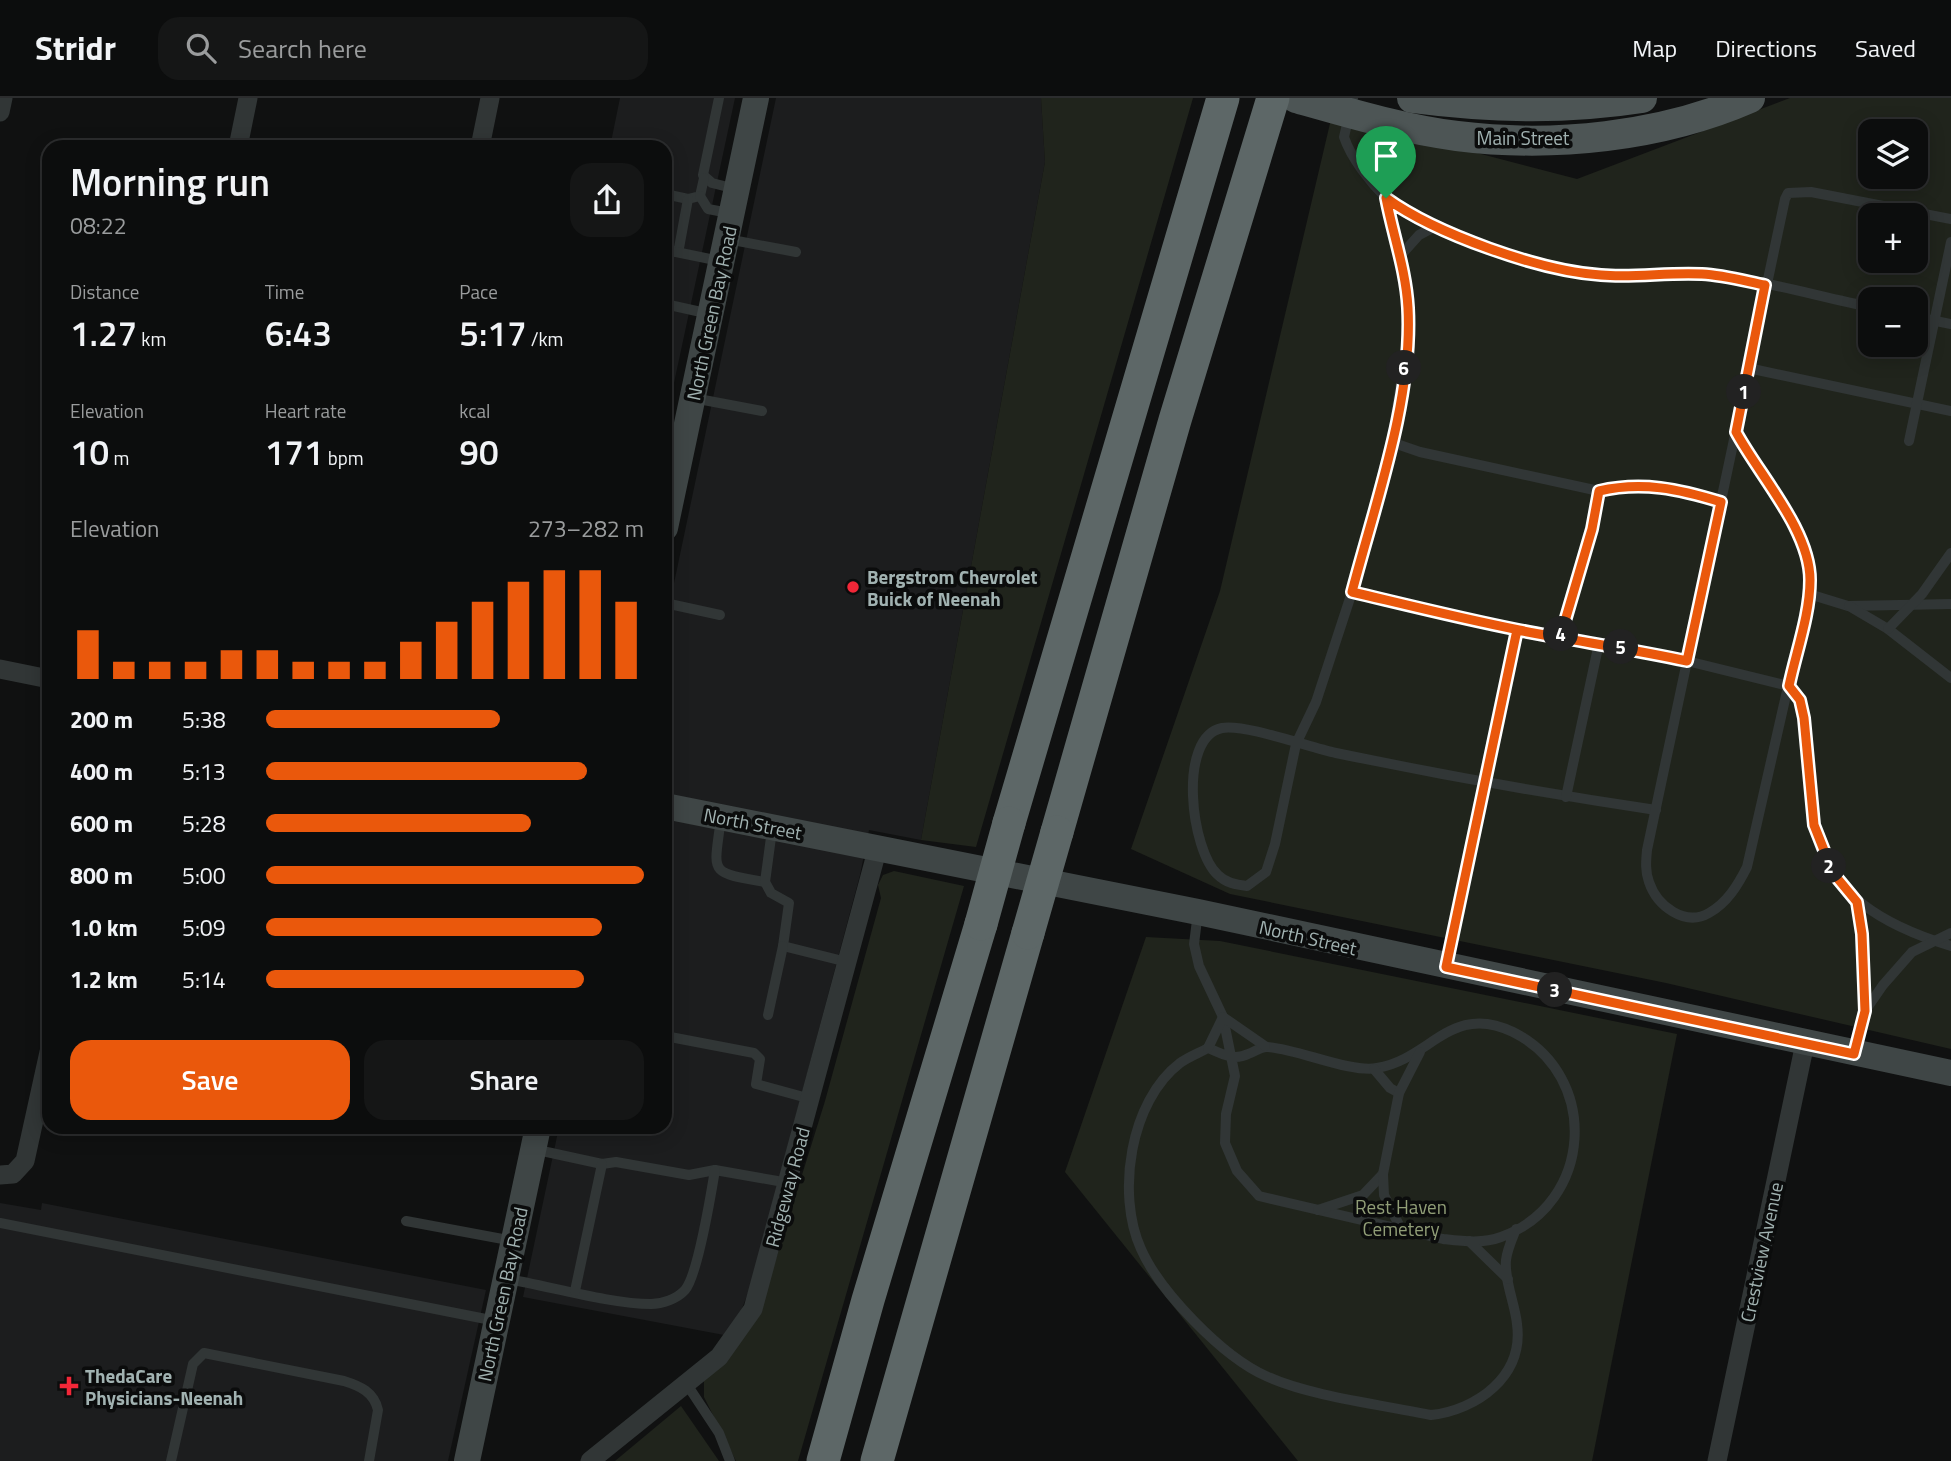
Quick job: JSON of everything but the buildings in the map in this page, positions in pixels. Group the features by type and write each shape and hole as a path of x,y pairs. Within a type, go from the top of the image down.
{"highway":[{"path":"877,1461 1175,420 1223,322 1271,137 1273,98"},
{"path":"1271,137 1295,98"},
{"path":"823,1461 1219,110"}],"main road":[{"name":"Main Street","path":"1295,98 1351,105 1456,135 1549,140 1682,122 1750,98"},
{"name":"Main Street","path":"1412,98 1468,105 1559,106 1642,98"}],"street":[{"path":"0,113 3,98"},
{"path":"239,140 248,98"},
{"path":"481,140 490,98"},
{"name":"North Green Bay Road","path":"672,496 756,98"},
{"path":"0,669 42,678"},
{"name":"North Street","path":"672,807 1198,912 1951,1073"},
{"name":"Ridgeway Road","path":"590,1461 719,1357 753,1310 878,847"},
{"name":"Crestview Avenue","path":"1717,1461 1805,1043"},
{"path":"0,1175 13,1174 25,1161 42,1084"},
{"name":"North Green Bay Road","path":"467,1461 535,1138"}],"lane":[{"path":"719,98 700,196 708,209 729,226 796,252"},
{"path":"1351,105 1344,131 1346,143 1386,198 1401,255 1408,310 1406,351 1391,442 1352,592 1316,702 1296,744 1266,872 1247,886 1233,884 1212,870 1194,821 1194,781 1200,747 1206,735 1233,727 1296,744 1486,783 1656,810"},
{"path":"704,178 729,226"},
{"path":"1736,432 1773,489 1804,549 1810,579 1809,594 1747,867 1738,885 1722,904 1706,915 1685,918 1667,909 1650,885 1646,859 1765,285 1788,194 1811,192 1951,219"},
{"path":"672,196 688,199 700,196"},
{"path":"1386,198 1436,226 1514,255 1576,271 1619,276 1702,274 1858,304"},
{"path":"672,249 688,199"},
{"path":"672,252 729,226"},
{"path":"1401,255 1419,235 1436,226"},
{"path":"1909,440 1951,242"},
{"path":"672,306 711,314"},
{"path":"1928,319 1951,324"},
{"path":"1748,368 1951,411"},
{"path":"693,398 762,411"},
{"path":"1391,442 1420,452 1599,491 1625,485 1666,487 1721,502"},
{"path":"1560,638 1592,529 1599,491"},
{"path":"1888,629 1951,553"},
{"path":"1352,592 1517,630 1687,661 1789,686 1800,700 1818,839 1833,873 1857,902 1935,941 1951,946"},
{"path":"1809,594 1848,606 1888,629 1951,678"},
{"path":"1848,606 1951,604"},
{"path":"672,605 720,615"},
{"path":"1446,967 1517,630"},
{"path":"1566,797 1599,643"},
{"path":"722,817 715,862 718,870 724,875 765,882"},
{"path":"768,1015 789,904 771,893 765,882 773,827"},
{"path":"1854,1054 1865,1011 1862,934 1857,902"},
{"path":"1198,912 1194,944 1199,966 1223,1017 1235,1076 1226,1114 1225,1143 1237,1171 1259,1196 1316,1211 1469,1241 1500,1238 1532,1220 1553,1201 1566,1179 1574,1156 1576,1134 1570,1102 1558,1073 1536,1049 1514,1033 1497,1026 1471,1023 1445,1031 1402,1062 1374,1069 1265,1046 1223,1017"},
{"path":"1865,1011 1912,952 1951,933"},
{"path":"783,946 847,962"},
{"path":"1223,1017 1208,1048 1180,1063 1162,1084 1143,1115 1133,1144 1130,1201 1135,1231 1142,1251 1190,1316 1233,1357 1266,1376 1296,1386 1431,1415 1451,1413 1475,1403 1501,1382 1516,1353 1518,1328 1506,1261 1516,1229"},
{"path":"672,1037 754,1053 760,1059 756,1084 810,1100"},
{"path":"1208,1048 1232,1058 1245,1056 1265,1046"},
{"path":"1401,1229 1384,1195 1383,1174 1399,1093 1420,1051"},
{"path":"1374,1069 1390,1088 1399,1093"},
{"path":"535,1138 602,1164 616,1163 689,1175 715,1170 789,1182"},
{"path":"575,1291 602,1164"},
{"path":"506,1278 652,1304 669,1301 686,1289 702,1240 715,1170"},
{"path":"1316,1211 1363,1195 1383,1174"},
{"path":"406,1221 513,1241"},
{"path":"0,1223 497,1321"},
{"path":"1469,1241 1508,1279"},
{"path":"171,1461 193,1364 204,1353 344,1381 363,1388 370,1394 378,1410 369,1461"},
{"path":"685,1382 719,1433 730,1461"}],"shaded area":[{"path":"620,98 735,98 672,392 672,140 611,140"},
{"path":"776,98 1041,98 1045,162 921,840 869,830 860,875 750,1288 741,1311 724,1335 523,1297 558,1134 672,1134 672,593"},
{"path":"0,1203 41,1210 42,1203 486,1290 448,1461 0,1461"}],"green space":[{"path":"1041,98 1193,98 976,847 921,840 1045,162"},
{"path":"1790,98 1951,98 1951,1049 1666,983 1230,894 1131,849 1220,591 1332,115 1577,179"},
{"path":"894,871 964,886 798,1461 736,1461 704,1397 704,1376 770,1278 825,1101 881,898 878,885 883,875"},
{"name":"Rest Haven Cemetery","path":"1146,937 1220,941 1677,1034 1592,1461 1298,1461 1065,1172"},
{"path":"681,1406 719,1461 615,1461"}],"place":[{"name":"Bergstrom Chevrolet Buick of Neenah","path":"853,587"},
{"name":"ThedaCare Physicians-Neenah","path":"69,1386"}],"route":[{"path":"1386,198 1401,255 1408,310 1406,351 1393,434 1352,592 1488,624 1560,638 1599,643 1687,661 1721,502 1666,487 1625,485 1599,491 1592,529 1560,638 1517,630 1446,967 1854,1054 1865,1011 1862,934 1857,902 1833,873 1818,839 1814,825 1804,718 1800,700 1789,686 1809,594 1808,562 1773,489 1745,450 1736,432 1765,285 1702,274 1598,275 1556,267 1502,251 1436,226 1402,210 1386,198"}]}
